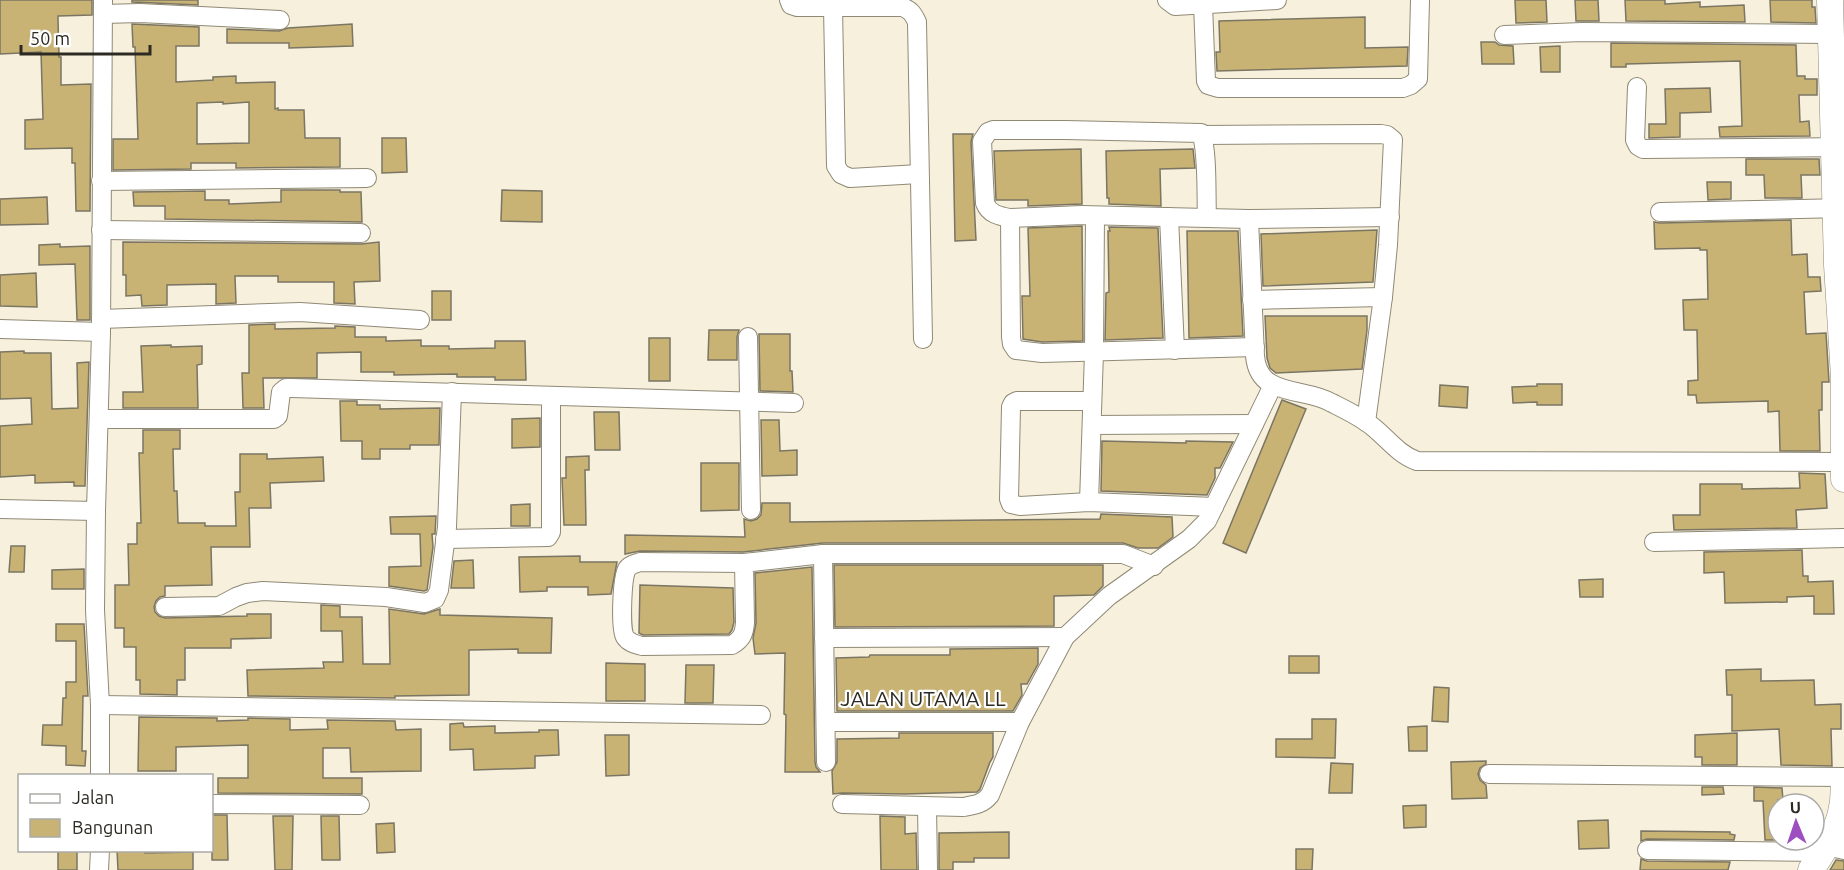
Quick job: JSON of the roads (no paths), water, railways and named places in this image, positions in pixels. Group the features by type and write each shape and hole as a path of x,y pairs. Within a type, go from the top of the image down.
{"street":[{"path":"789,0 791,5 797,7 902,7 908,9 917,22 922,339"},
{"path":"1167,0 1175,6 1277,0"},
{"path":"1203,4 1206,81 1208,84 1218,88 1403,88 1418,79 1420,0"},
{"path":"1830,0 1830,34 1838,89 1844,479"},
{"path":"100,774 100,705 95,610 100,419 103,7 140,13 280,20"},
{"path":"833,7 836,166 841,174 850,178 919,174"},
{"path":"1504,35 1582,32 1830,34"},
{"path":"1637,87 1635,140 1643,149 1839,147"},
{"path":"1366,422 1383,297 1390,217 1393,140 1387,135 1202,135 1198,132 990,131 982,141 985,203 993,213 1010,218 1390,217"},
{"path":"1202,135 1207,218"},
{"path":"101,181 367,178"},
{"path":"1660,212 1840,208"},
{"path":"1089,502 1094,352 1095,216"},
{"path":"1169,217 1175,350"},
{"path":"1010,218 1011,337 1014,348 1025,352 1042,353 1255,347"},
{"path":"1249,219 1256,364 1264,379 1273,385 1329,401 1372,426 1405,456 1417,461 1844,462"},
{"path":"101,230 361,232"},
{"path":"1252,300 1383,297"},
{"path":"0,329 101,326 300,312 420,320"},
{"path":"748,338 751,510"},
{"path":"842,804 963,807 986,801 1020,722 1065,637 1109,596 1154,566 1189,539 1207,521 1273,385"},
{"path":"100,419 274,419 278,416 281,392 286,388 794,403"},
{"path":"165,608 219,606 247,593 263,591 386,597 432,602 438,595 445,539 452,392"},
{"path":"445,539 548,537 551,532 551,396"},
{"path":"1092,401 1017,401 1013,403 1011,407 1009,499 1011,504 1020,506 1089,502 1214,507"},
{"path":"1092,425 1254,424"},
{"path":"0,509 96,511"},
{"path":"1654,542 1844,538"},
{"path":"744,563 745,631 741,640 732,645 642,646 628,641 624,635 621,620 625,574 631,565 640,562 744,563 823,554 1123,554 1154,566"},
{"path":"823,554 826,762"},
{"path":"824,638 1065,637"},
{"path":"100,705 761,715"},
{"name":"JALAN UTAMA LL","path":"826,722 1020,722"},
{"path":"1489,774 1844,777"},
{"path":"1647,850 1826,855 1838,824 1844,784"},
{"path":"213,804 360,805"},
{"path":"927,807 928,870"},
{"path":"99,870 100,852"}]}
